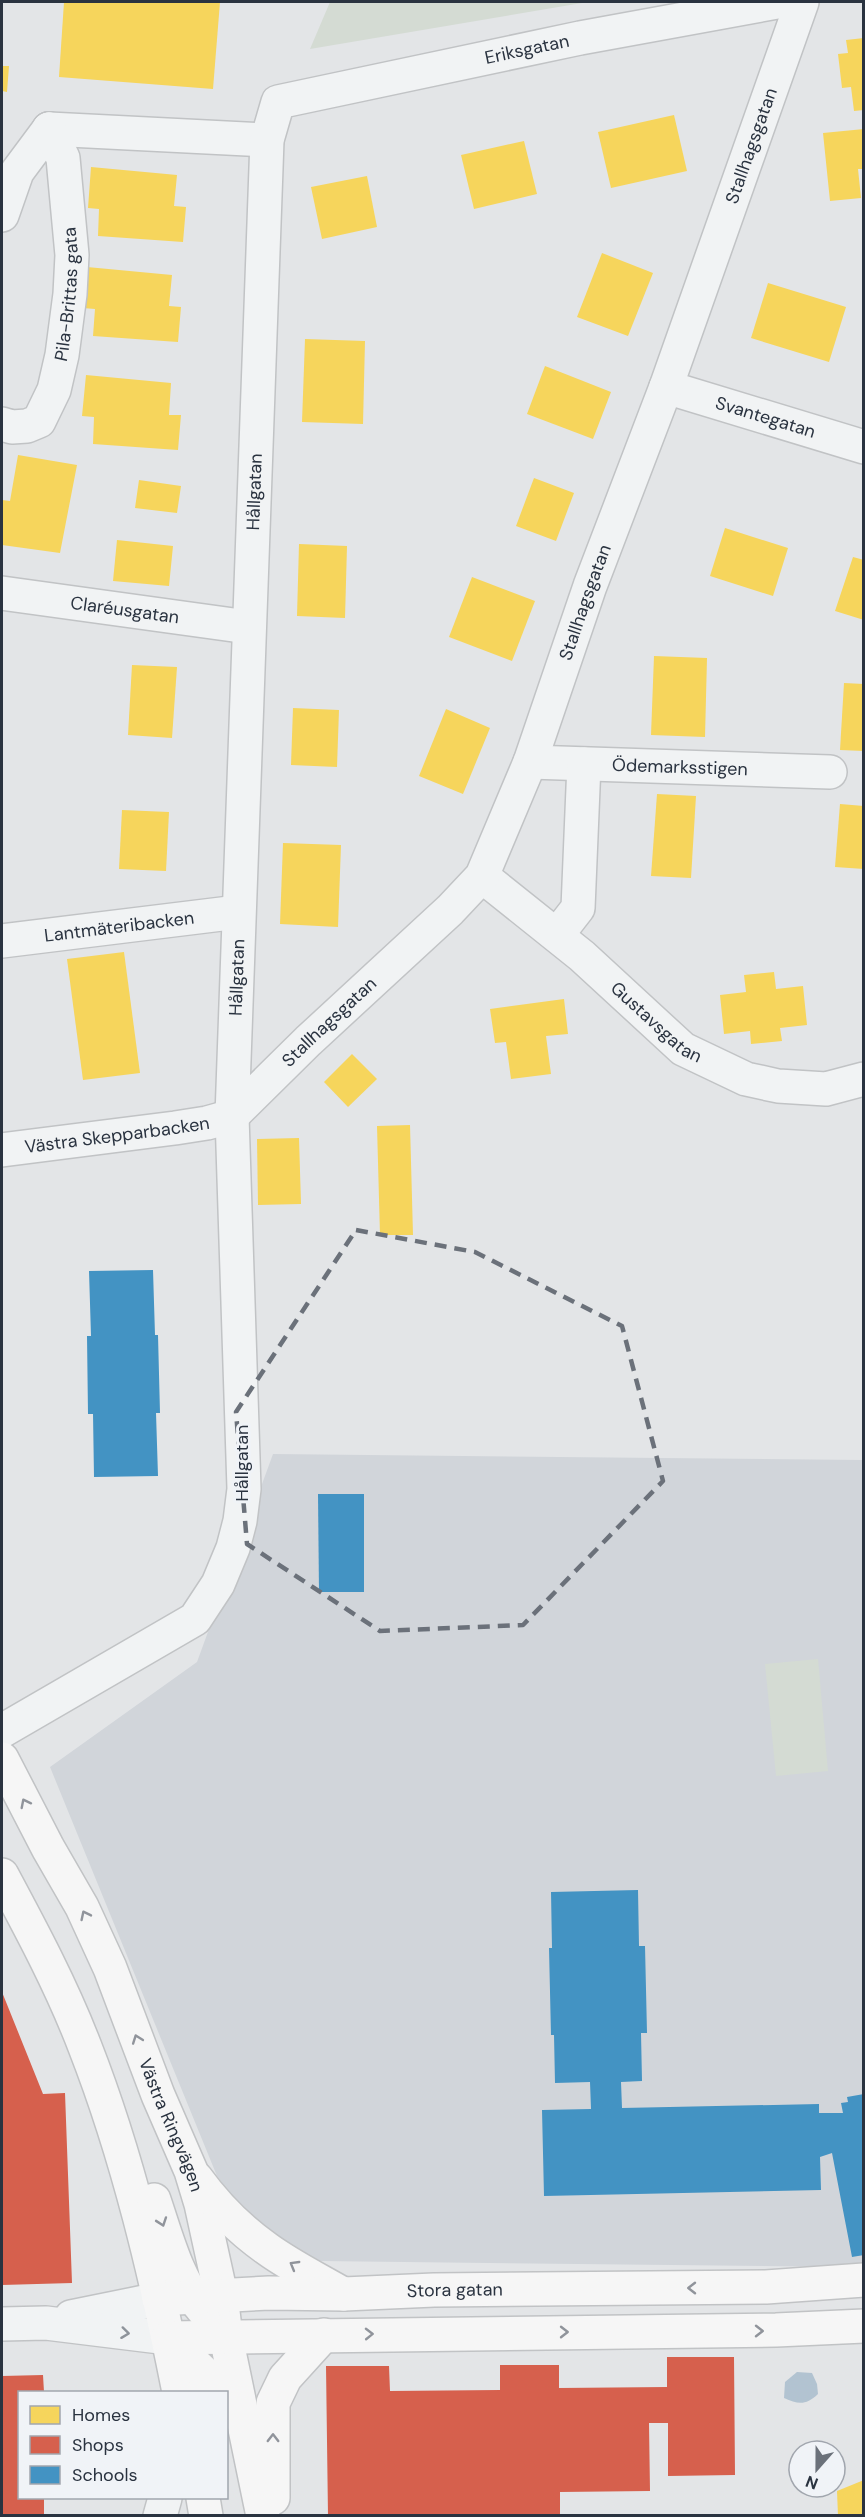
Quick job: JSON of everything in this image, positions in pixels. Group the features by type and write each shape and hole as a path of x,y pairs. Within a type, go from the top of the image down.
{"main road":[{"name":"Västra Ringvägen","path":"2,1759 48,1848 82,1907 110,1968 158,2095 191,2171 201,2204 190,2296 168,2338 179,2391"},
{"path":"2,1875 37,1941 85,2047 97,2084 112,2084 116,2088 169,2244 190,2296 226,2337 263,2515"},
{"path":"191,2171 209,2195 252,2238 344,2294"},
{"name":"Stora gatan","path":"190,2296 434,2290 766,2288 864,2280"},
{"name":"Stora gatan","path":"168,2338 776,2331 864,2326"},
{"path":"263,2515 273,2497 273,2403 285,2378 324,2335"},
{"path":"168,2338 204,2373 211,2391"},
{"path":"228,2457 237,2494 263,2515"},
{"path":"203,2499 206,2516"}],"street":[{"name":"Eriksgatan","path":"278,102 580,38 777,2"},
{"name":"Stallhagsgatan","path":"232,1116 450,910 482,876 530,762 590,586 666,387 802,2"},
{"name":"Hållgatan","path":"2,1731 195,1619 218,1584 233,1548 240,1521 244,1489 232,1116 267,140 278,102"},
{"path":"2,215 17,172 49,129 267,140"},
{"name":"Pila-Brittas gata","path":"2,424 12,427 27,426 39,421 54,390 62,355 70,294 72,255 63,158 49,129"},
{"name":"Svantegatan","path":"666,387 864,447"},
{"name":"Claréusgatan","path":"2,593 248,627"},
{"name":"Ödemarksstigen","path":"530,762 830,772"},
{"path":"557,935 578,908 584,764"},
{"name":"Gustavsgatan","path":"482,876 557,935 683,1049 737,1074 778,1086 826,1089 864,1079"},
{"name":"Lantmäteribacken","path":"2,940 238,912"},
{"name":"Västra Skepparbacken","path":"2,1150 175,1128 232,1116"},
{"name":"Stora gatan","path":"2,2325 46,2323 190,2296"},
{"name":"Stora gatan","path":"46,2323 168,2338"},
{"path":"160,2516 165,2499"}],"highlighted area":[{"path":"356,1230 475,1252 622,1326 663,1481 523,1625 380,1631 247,1544 236,1412"}],"shaded area":[{"path":"330,2 588,2 310,49"},
{"path":"273,1454 863,1460 863,2265 852,2267 319,2261 276,2245 255,2227 217,2176 50,1767 197,1662"},
{"path":"818,1659 828,1771 776,1776 765,1664"}],"water":[{"path":"797,2372 812,2373 817,2384 818,2394 806,2402 798,2403 784,2398 785,2382"}],"building: Homes":[{"path":"64,2 220,2 213,89 59,77"},
{"path":"864,38 864,110 854,111 851,87 842,88 838,54 848,53 846,40"},
{"path":"2,66 9,66 7,92 2,91"},
{"path":"674,115 687,171 611,188 598,132"},
{"path":"864,129 864,169 858,169 861,198 830,201 823,133"},
{"path":"524,141 537,194 474,209 461,155"},
{"path":"91,167 177,175 174,206 186,207 183,242 98,236 99,209 88,208"},
{"path":"367,176 377,227 322,239 311,187"},
{"path":"602,253 653,273 628,336 577,317"},
{"path":"87,267 172,275 169,306 181,307 178,342 93,336 95,309 83,308"},
{"path":"768,283 846,307 829,362 751,338"},
{"path":"305,339 365,341 363,424 302,422"},
{"path":"545,366 611,392 593,439 527,414"},
{"path":"86,375 171,383 169,415 181,415 178,450 93,444 94,417 82,416"},
{"path":"18,455 77,465 60,553 2,545 2,500 10,501"},
{"path":"534,478 574,493 556,541 516,526"},
{"path":"139,480 181,486 177,513 135,508"},
{"path":"725,528 788,548 773,596 710,576"},
{"path":"117,540 173,546 169,586 113,581"},
{"path":"299,544 347,546 345,618 297,616"},
{"path":"853,557 864,560 864,620 835,611"},
{"path":"472,577 535,601 512,661 449,637"},
{"path":"654,656 707,658 705,737 651,735"},
{"path":"132,665 177,667 172,738 128,735"},
{"path":"844,683 864,684 864,751 840,750"},
{"path":"293,708 339,710 337,767 291,765"},
{"path":"446,709 490,728 463,794 419,776"},
{"path":"657,794 696,796 691,878 651,876"},
{"path":"840,804 864,806 864,869 835,867"},
{"path":"122,810 169,812 166,871 119,869"},
{"path":"283,843 341,845 338,927 280,924"},
{"path":"124,952 140,1073 83,1080 67,959"},
{"path":"774,972 776,989 803,986 807,1025 780,1028 782,1041 751,1044 750,1031 724,1034 720,995 746,992 744,975"},
{"path":"564,999 568,1034 546,1036 551,1074 511,1079 506,1042 495,1043 490,1009"},
{"path":"352,1054 377,1079 348,1107 324,1082"},
{"path":"410,1125 413,1235 380,1235 377,1126"},
{"path":"299,1138 301,1204 258,1205 257,1139"},
{"path":"864,2480 864,2516 838,2516 837,2499 847,2499 847,2487"}],"building: Shops":[{"path":"2,1992 43,2094 65,2093 72,2283 2,2285"},
{"path":"667,2357 734,2357 735,2475 668,2476 668,2423 649,2423 650,2491 560,2492 560,2516 328,2516 326,2366 389,2366 390,2391 500,2390 500,2365 559,2365 559,2388 667,2387"},
{"path":"43,2375 44,2391 18,2391 18,2499 44,2499 44,2516 2,2516 2,2376"}],"building: Schools":[{"path":"153,1270 155,1335 158,1335 160,1413 156,1413 158,1476 94,1477 93,1414 88,1414 87,1336 91,1336 89,1271"},
{"path":"318,1494 364,1494 364,1592 319,1592"},
{"path":"638,1890 639,1946 645,1946 647,2033 641,2033 642,2081 621,2082 622,2108 819,2104 819,2113 843,2113 841,2103 848,2102 847,2097 864,2094 864,2255 852,2257 832,2153 820,2157 821,2190 544,2196 542,2110 591,2109 590,2082 555,2083 554,2035 551,2035 549,1948 552,1948 551,1892"}]}
